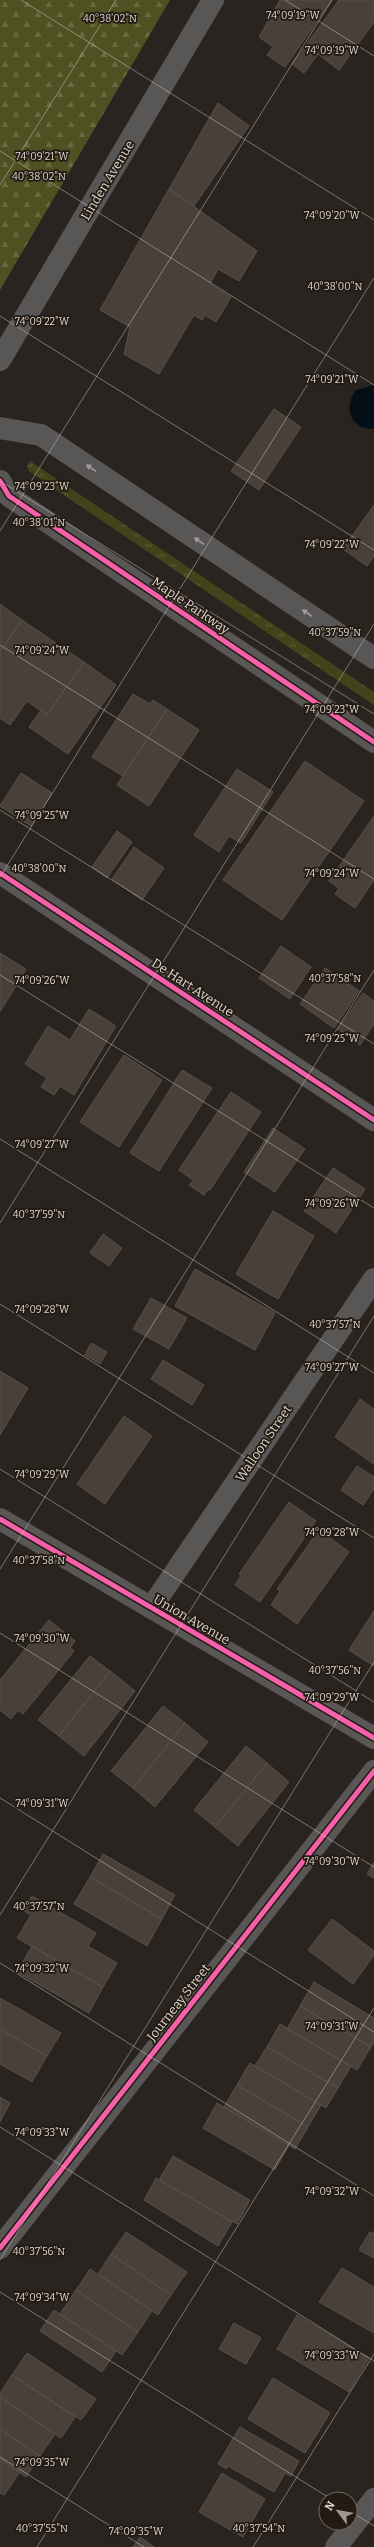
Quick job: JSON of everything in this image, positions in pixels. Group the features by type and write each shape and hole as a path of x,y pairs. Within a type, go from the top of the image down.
{"street":[{"name":"Linden Avenue","path":"0,360 213,0"},
{"path":"0,428 41,435 374,658"},
{"name":"Maple Parkway","path":"0,481 9,496 374,742"},
{"name":"De Hart Avenue","path":"0,873 374,1120"},
{"name":"Walloon Street","path":"151,1608 374,1278"},
{"name":"Union Avenue","path":"0,1519 374,1738"},
{"name":"Journeay Street","path":"0,2248 374,1771"},
{"path":"336,2547 374,2499"}],"green space":[{"path":"0,0 170,0 0,290"},
{"path":"30,461 374,692 374,705 30,472 27,467"}],"shaded area":[{"path":"374,385 374,429 359,426 354,422 351,416 350,403 356,390"}],"building":[{"path":"280,0 332,0 285,67 267,55 273,47 259,37"},
{"path":"339,0 374,0 374,22 339,70 318,54 304,73 292,64"},
{"path":"218,103 249,126 194,206 169,189"},
{"path":"169,189 257,251 239,281 218,269 210,284 231,297 216,322 205,315 202,320 194,315 159,374 124,354 130,327 100,310"},
{"path":"274,409 301,427 259,490 231,471"},
{"path":"374,505 374,556 367,566 343,549"},
{"path":"0,604 22,620 0,652"},
{"path":"22,620 84,662 47,715 27,701 10,725 0,718 0,652"},
{"path":"84,662 116,685 68,754 29,727 41,710 47,715"},
{"path":"133,694 150,704 153,700 167,709 123,776 92,757"},
{"path":"167,709 199,730 149,806 117,785"},
{"path":"305,761 364,801 282,920 223,880"},
{"path":"237,769 273,792 241,843 229,836 219,852 194,835"},
{"path":"21,773 52,793 31,826 0,806"},
{"path":"374,816 374,880 355,908 335,894 339,888 329,881"},
{"path":"117,831 132,842 107,878 92,867"},
{"path":"134,847 164,868 142,900 112,879"},
{"path":"281,946 311,967 290,999 259,978"},
{"path":"0,953 26,969 0,1012"},
{"path":"325,968 359,991 334,1028 300,1004"},
{"path":"363,993 374,1001 374,1024 360,1045 338,1029"},
{"path":"89,1009 116,1026 74,1095 60,1086 54,1095 41,1087 47,1078 25,1064 48,1026 70,1040"},
{"path":"124,1055 162,1080 119,1147 80,1122"},
{"path":"182,1070 212,1088 159,1171 130,1153"},
{"path":"231,1092 261,1112 210,1190 208,1189 204,1195 189,1185 193,1180 179,1170"},
{"path":"273,1128 305,1149 275,1192 244,1172"},
{"path":"333,1168 365,1189 336,1233 304,1211"},
{"path":"273,1211 314,1236 278,1299 236,1274"},
{"path":"103,1234 122,1248 109,1266 90,1253"},
{"path":"195,1269 275,1313 255,1350 175,1306"},
{"path":"151,1298 187,1318 169,1349 133,1329"},
{"path":"91,1343 107,1352 100,1364 85,1355"},
{"path":"163,1360 204,1385 192,1405 151,1379"},
{"path":"0,1371 28,1388 0,1435"},
{"path":"360,1399 374,1409 374,1464 335,1437"},
{"path":"124,1416 152,1436 105,1504 77,1484"},
{"path":"357,1466 374,1477 374,1489 363,1505 341,1490"},
{"path":"289,1502 316,1521 260,1602 235,1585 241,1576 239,1574"},
{"path":"319,1530 349,1552 297,1624 271,1605 280,1591 277,1589"},
{"path":"374,1611 374,1666 349,1650"},
{"path":"49,1620 75,1641 70,1648 74,1651 23,1714 18,1710 11,1719 0,1710 0,1680"},
{"path":"90,1656 110,1671 59,1736 38,1720"},
{"path":"110,1671 135,1691 84,1756 59,1736"},
{"path":"163,1706 185,1723 133,1788 111,1771"},
{"path":"185,1723 208,1742 155,1807 133,1788"},
{"path":"246,1746 267,1763 215,1827 194,1810"},
{"path":"267,1763 289,1782 238,1846 215,1827"},
{"path":"103,1854 175,1895 162,1919 90,1877"},
{"path":"374,1862 374,1878 367,1874"},
{"path":"90,1877 162,1919 147,1946 74,1904"},
{"path":"32,1896 96,1933 88,1946 117,1963 103,1987 17,1938 31,1915 24,1911"},
{"path":"332,1919 374,1951 374,1955 353,1984 308,1950"},
{"path":"32,1946 103,1987 89,2013 17,1972"},
{"path":"314,1982 374,2018 374,2042 371,2047 300,2006"},
{"path":"0,1998 61,2033 47,2056 0,2029"},
{"path":"300,2006 371,2047 357,2070 287,2029"},
{"path":"280,2024 351,2066 338,2088 267,2047"},
{"path":"0,2029 47,2056 32,2082 0,2064"},
{"path":"267,2047 338,2088 326,2108 255,2066"},
{"path":"250,2063 321,2105 308,2127 237,2085"},
{"path":"237,2085 308,2127 295,2149 224,2107"},
{"path":"0,2097 10,2103 0,2122"},
{"path":"217,2103 289,2145 275,2170 203,2128"},
{"path":"173,2156 250,2200 237,2224 159,2180"},
{"path":"156,2178 232,2222 218,2246 144,2200"},
{"path":"374,2231 374,2258 359,2250 370,2232 373,2234"},
{"path":"126,2232 187,2272 171,2295 111,2254"},
{"path":"111,2254 171,2295 158,2315 98,2274"},
{"path":"342,2268 374,2287 374,2333 319,2302"},
{"path":"90,2269 152,2311 138,2332 76,2290"},
{"path":"76,2290 138,2332 122,2355 60,2314"},
{"path":"54,2310 116,2351 102,2372 40,2331"},
{"path":"297,2315 369,2358 349,2392 277,2349"},
{"path":"234,2323 261,2338 246,2364 219,2349"},
{"path":"27,2353 96,2399 81,2420 12,2375"},
{"path":"12,2375 75,2417 61,2438 0,2397 0,2393"},
{"path":"273,2378 330,2413 305,2453 248,2419"},
{"path":"0,2397 55,2434 40,2456 0,2429"},
{"path":"240,2427 299,2461 291,2476 285,2473 274,2492 228,2466 226,2469 218,2464"},
{"path":"0,2429 40,2456 26,2477 0,2459"},
{"path":"0,2459 20,2472 4,2495 0,2493"},
{"path":"222,2473 265,2499 243,2537 199,2512"},
{"path":"140,2537 154,2547 133,2547"}],"cycle path":[{"path":"0,481 9,496 374,742"},
{"path":"0,873 374,1120"},
{"path":"0,1519 374,1738"},
{"path":"0,2248 374,1771"}]}
